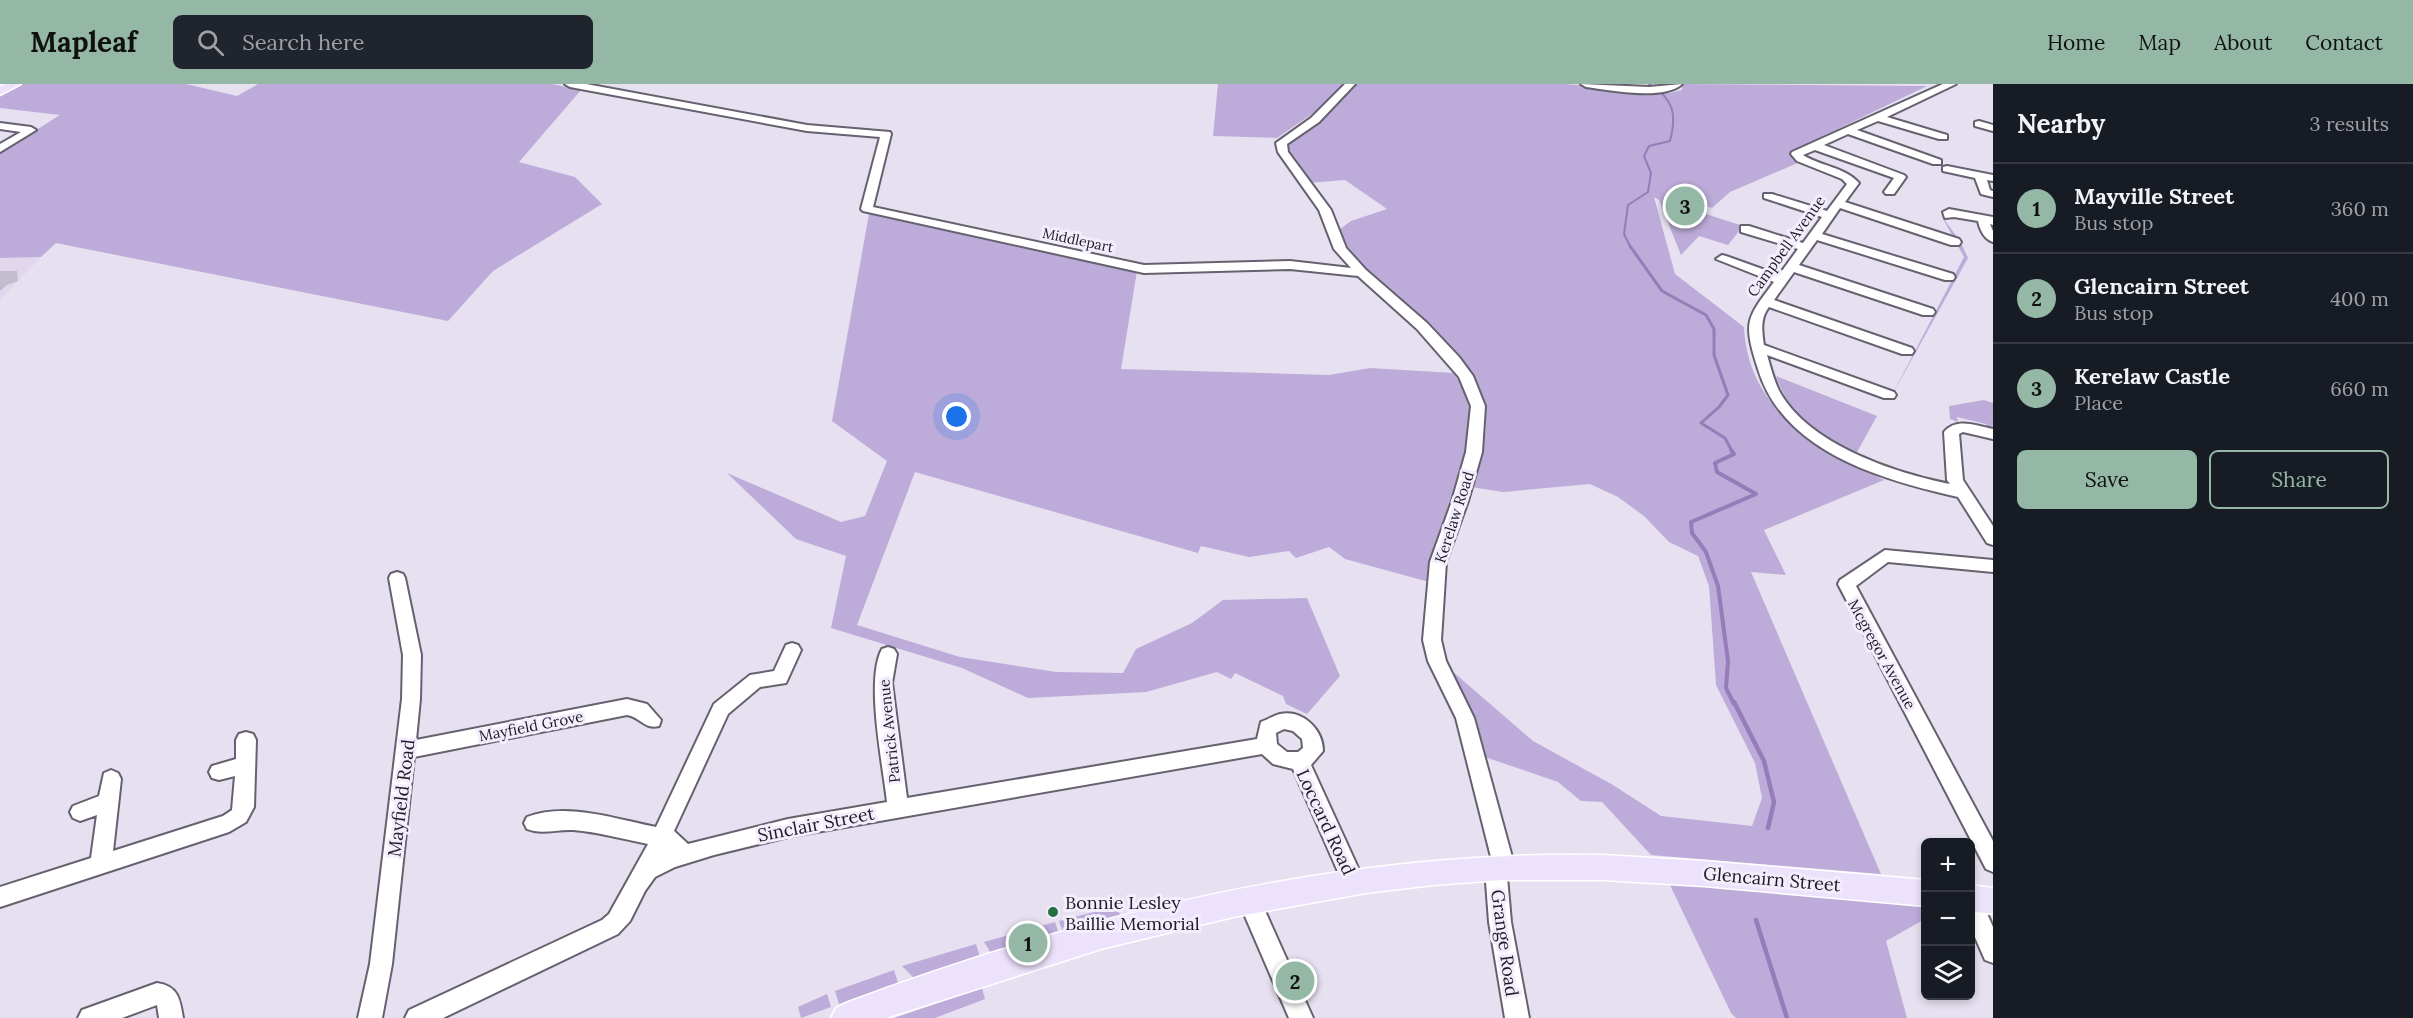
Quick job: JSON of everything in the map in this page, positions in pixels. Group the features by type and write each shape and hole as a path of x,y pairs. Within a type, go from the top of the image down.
{"main road":[{"path":"0,91 15,84"},
{"name":"Glencairn Street","path":"846,1018 1047,950 1186,913 1354,883 1500,868 1575,867 1665,871 1921,893"},
{"path":"1975,899 1993,901"}],"street":[{"name":"Middlepart","path":"570,84 807,128 886,134 867,209 1144,269 1290,265 1362,273"},
{"name":"Kerelaw Road","path":"1350,84 1315,120 1286,138 1281,143 1281,147 1325,210 1340,249 1362,273 1422,326 1454,360 1466,376 1478,406 1474,452 1460,501 1438,562 1432,607 1432,640 1437,662 1465,718 1500,868"},
{"path":"1586,84 1659,90 1672,89 1677,84"},
{"path":"1815,146 1951,84"},
{"path":"1877,117 1942,137"},
{"path":"1979,124 1993,128"},
{"path":"0,126 31,130 0,149"},
{"path":"1848,131 1937,162"},
{"path":"1815,146 1900,177 1890,192"},
{"name":"Campbell Avenue","path":"1815,146 1796,154 1801,159 1852,182 1806,248 1765,301 1756,317 1758,347 1765,371 1778,400 1798,423 1815,436 1870,465 1934,487 1961,492"},
{"path":"1947,169 1993,178"},
{"path":"1980,175 1985,192 1993,194"},
{"path":"1768,196 1828,215"},
{"path":"1838,204 1955,242"},
{"path":"1949,216 1949,212 1988,221 1986,230 1993,238"},
{"path":"1745,229 1806,248"},
{"path":"1815,235 1949,277"},
{"path":"1722,259 1781,280"},
{"path":"1792,267 1928,312"},
{"path":"1765,301 1907,351"},
{"path":"1758,347 1889,395"},
{"path":"1993,434 1961,427 1951,432 1955,480 1993,539"},
{"name":"Mcgregor Avenue","path":"1993,566 1885,556 1846,584 1993,862"},
{"name":"Mayfield Road","path":"369,1017 381,964 411,699 412,655 397,578"},
{"path":"417,1018 610,927 627,908 644,875 721,709 756,680 780,678 792,650"},
{"name":"Patrick Avenue","path":"888,654 883,683 898,808"},
{"name":"Mayfield Grove","path":"407,750 627,707 640,709 652,720"},
{"name":"Loccard Road","path":"1290,722 1303,727 1314,744 1310,756 1290,762 1277,756 1267,745 1265,736 1268,728 1274,724 1290,722"},
{"path":"0,897 222,826 239,816 244,807 246,740"},
{"name":"Sinclair Street","path":"644,875 657,864 754,836 898,808 1267,745"},
{"name":"Loccard Road","path":"1299,761 1354,883"},
{"path":"219,772 246,765"},
{"path":"101,865 111,779"},
{"path":"80,812 108,802"},
{"path":"534,823 562,820 587,822 667,838 686,856"},
{"name":"Grange Road","path":"1500,868 1500,922 1517,1018"},
{"path":"1249,900 1301,1018"},
{"path":"1975,909 1993,952"},
{"path":"90,1018 157,994 169,1000 171,1018"}],"shaded area":[{"path":"18,84 186,84 237,96 258,84 552,84 581,90 519,162 575,177 602,204 493,271 448,321 56,243 41,257 0,258 0,153 60,115 0,108 0,93"},
{"path":"1218,84 1343,84 1319,109 1277,138 1213,136"},
{"path":"1356,84 1566,84 1670,93 1682,90 1682,84 1927,86 1790,152 1800,162 1730,192 1712,208 1702,205 1705,201 1683,194 1667,198 1664,207 1680,214 1696,218 1706,214 1743,226 1728,245 1699,236 1681,255 1659,200 1654,197 1675,274 1744,327 1748,357 1758,382 1773,404 1812,439 1884,480 1764,530 1786,575 1751,572 1881,874 1651,855 1602,802 1581,801 1558,782 1485,757 1472,716 1452,671 1533,741 1613,785 1661,816 1752,826 1762,798 1755,763 1716,685 1709,586 1698,556 1669,542 1644,516 1618,497 1590,484 1503,492 1471,487 1482,449 1486,420 1480,392 1469,373 1439,336 1355,258 1341,236 1340,229 1351,221 1387,209 1345,180 1308,183 1286,153 1286,142 1327,116"},
{"path":"869,214 1137,271 1121,369 1329,375 1370,368 1454,373 1469,398 1472,419 1468,449 1431,556 1429,582 1345,559 1329,547 1296,558 1289,551 1249,557 1201,546 1198,553 915,472 857,625 960,657 1056,672 1123,673 1136,649 1192,623 1223,600 1307,598 1340,676 1307,714 1286,704 1283,696 1235,673 1231,679 1217,672 1146,692 1028,698 962,668 831,628 846,556 796,539 727,473 841,522 865,516 887,461 832,421"},
{"path":"1941,215 1960,241 1968,258 1891,397 1964,257"},
{"path":"41,257 18,281 0,300 0,258"},
{"path":"1776,376 1877,416 1856,454 1830,440 1807,423 1789,403"},
{"path":"1984,400 1993,403 1993,430 1987,428 1986,424 1957,417 1958,422 1950,419 1949,406"},
{"path":"1669,883 1921,906 1921,921 1886,941 1907,1018 1736,1018 1731,1013"},
{"path":"1117,906 1120,915 1062,930 1059,921"},
{"path":"1055,922 1058,931 991,953 984,942"},
{"path":"976,944 980,957 914,978 902,966"},
{"path":"894,970 898,983 839,1004 835,991"},
{"path":"982,988 985,999 935,1018 894,1018"},
{"path":"827,994 831,1007 801,1018 798,1007"}],"building":[{"path":"0,271 17,271 18,281 7,285 0,291"}],"waterway":[{"path":"1630,246 1624,234 1628,205 1648,192 1651,173 1644,156 1649,146 1670,141 1673,123 1672,108 1664,95 1649,84"},
{"path":"1630,246 1662,291 1706,315 1714,329 1714,355 1728,395 1719,407 1701,423 1725,438 1732,451"},
{"path":"1731,450 1734,454 1715,463 1717,472 1756,494 1691,522 1692,533 1706,552 1718,586 1728,661 1726,688 1734,704"},
{"path":"1734,702 1764,761 1774,802 1768,828"},
{"path":"1756,920 1787,1018"}],"place":[{"name":"Kerelaw Castle","path":"1685,206"},
{"name":"Bonnie Lesley Baillie Memorial","path":"1053,912"},
{"name":"Mayville Street","path":"1028,943"},
{"name":"Glencairn Street","path":"1295,981"}]}
